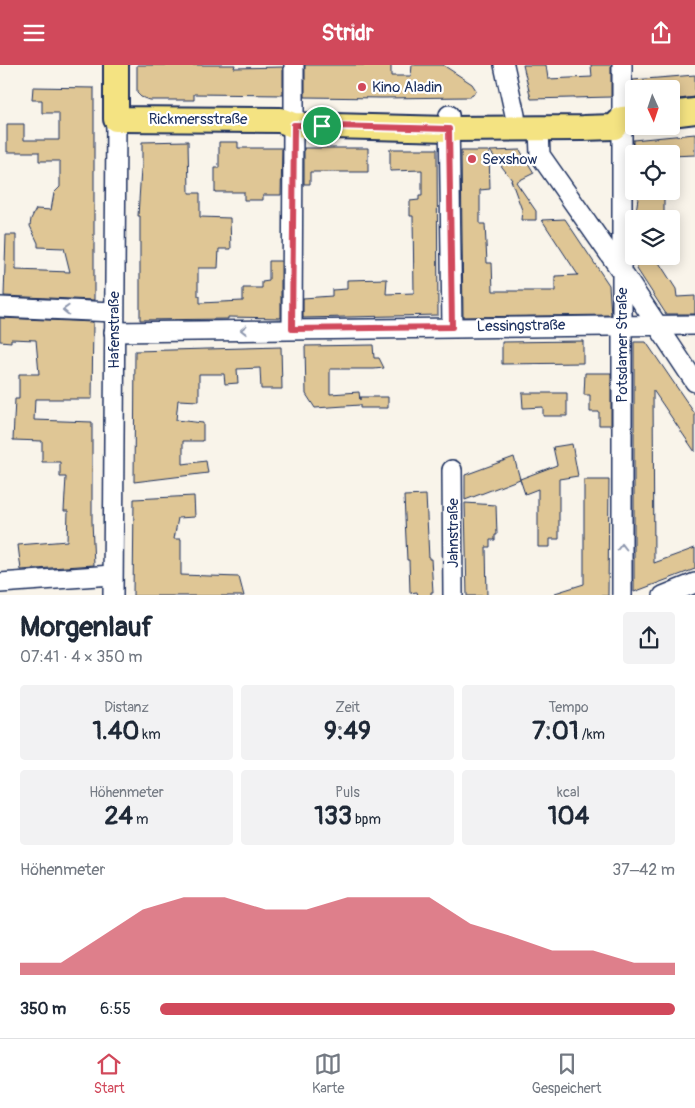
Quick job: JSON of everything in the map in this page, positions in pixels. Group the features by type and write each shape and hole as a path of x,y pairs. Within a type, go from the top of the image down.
{"main road":[{"name":"Hafenstraße","path":"116,65 116,119"},
{"path":"680,113 695,111"},
{"name":"Rickmersstraße","path":"116,119 523,124 613,113 625,117"}],"street":[{"path":"292,329 289,120 294,65"},
{"path":"504,65 523,124 540,155 622,272 695,382"},
{"name":"Potsdamer Straße","path":"622,65 625,92"},
{"name":"Hafenstraße","path":"112,595 116,119"},
{"path":"449,122 452,327"},
{"name":"Potsdamer Straße","path":"622,595 622,272 627,135"},
{"path":"0,307 114,312"},
{"name":"Lessingstraße","path":"114,332 695,325"},
{"name":"Jahnstraße","path":"452,471 453,595"},
{"path":"0,583 112,575"},
{"path":"662,595 695,583"}],"building":[{"path":"137,65 235,65 234,68 283,67 283,95 194,94 194,100 149,100 137,93"},
{"path":"305,65 391,65 391,76 411,76 412,65 443,65 472,84 476,90 469,97 305,97"},
{"path":"523,65 546,65 548,79 592,77 591,65 611,65 611,97 531,99"},
{"path":"695,75 695,97 680,99 680,80 633,80"},
{"path":"33,87 94,88 94,300 4,296 6,235 16,235 16,270 70,272 64,248 38,247 30,226 36,209 51,210 54,193 60,187 60,161 39,161 39,152 7,152 7,124 24,124 24,140 59,140 59,113 42,113 42,100 32,100"},
{"path":"695,134 695,155 680,156 680,145 633,145 633,140"},
{"path":"188,141 189,193 200,193 200,217 230,218 231,249 219,249 218,268 198,268 198,296 200,296 200,303 243,301 243,288 262,288 262,282 269,281 269,261 281,261 281,318 228,317 228,319 140,320 140,216 138,216 142,142"},
{"path":"219,142 238,142 238,148 282,148 281,195 263,195 263,200 244,200 244,192 215,192 215,168 219,168"},
{"path":"304,148 368,148 368,172 310,172 310,184 304,184"},
{"path":"390,149 437,149 438,315 303,318 303,298 332,296 332,290 347,289 347,280 387,279 386,294 414,293 413,216 410,216 410,201 419,200 419,196 422,196 422,170 390,171"},
{"path":"520,150 534,173 516,182 536,211 536,220 521,220 522,210 512,180 490,151"},
{"path":"461,151 489,151 490,189 480,190 480,224 485,224 487,263 492,263 493,291 555,291 555,276 578,275 542,220 565,219 609,285 611,315 463,317"},
{"path":"638,200 664,200 664,210 636,210"},
{"path":"637,265 661,265 676,289 677,297 695,296 695,314 666,314 637,269"},
{"path":"0,318 93,322 92,399 35,399 34,420 92,422 94,565 21,570 18,545 67,541 68,511 64,511 66,477 60,477 60,462 42,462 42,441 13,440 15,399 19,399 19,374 39,374 36,340 11,339 11,342 0,341"},
{"path":"583,341 583,363 502,364 502,342"},
{"path":"634,342 646,342 695,414 695,452 653,390 654,563 695,548 695,569 634,592"},
{"path":"373,345 374,358 379,358 384,368 330,369 330,394 359,392 360,400 360,397 388,397 388,408 360,408 360,405 315,408 306,394 305,346"},
{"path":"281,347 282,389 261,389 260,368 237,369 238,383 225,384 224,374 199,374 199,401 178,400 176,420 203,423 203,441 183,441 183,464 206,461 208,473 134,482 135,351"},
{"path":"585,373 611,373 611,425 599,425 599,412 590,412 590,395 584,395"},
{"path":"522,393 567,393 567,416 543,416 543,407 523,408"},
{"path":"572,444 578,476 559,479 559,539 550,539 550,547 538,547 538,489 525,494 520,479 557,465 553,447"},
{"path":"514,457 520,479 465,500 465,475"},
{"path":"584,480 609,480 608,595 555,595 555,593 584,584"},
{"path":"426,495 429,559 431,559 433,592 431,592 431,595 418,595 417,592 410,593 404,496"},
{"path":"194,496 195,517 178,518 174,539 181,539 181,575 239,577 244,595 133,595 134,499"},
{"path":"465,503 496,505 497,535 495,535 495,540 490,540 490,547 486,547 487,595 467,595"}],"place":[{"name":"Kino Aladin","path":"362,87"},
{"name":"Sexshow","path":"472,159"}],"route":[{"path":"294,125 322,126 449,129 452,327 292,329 294,125"}]}
